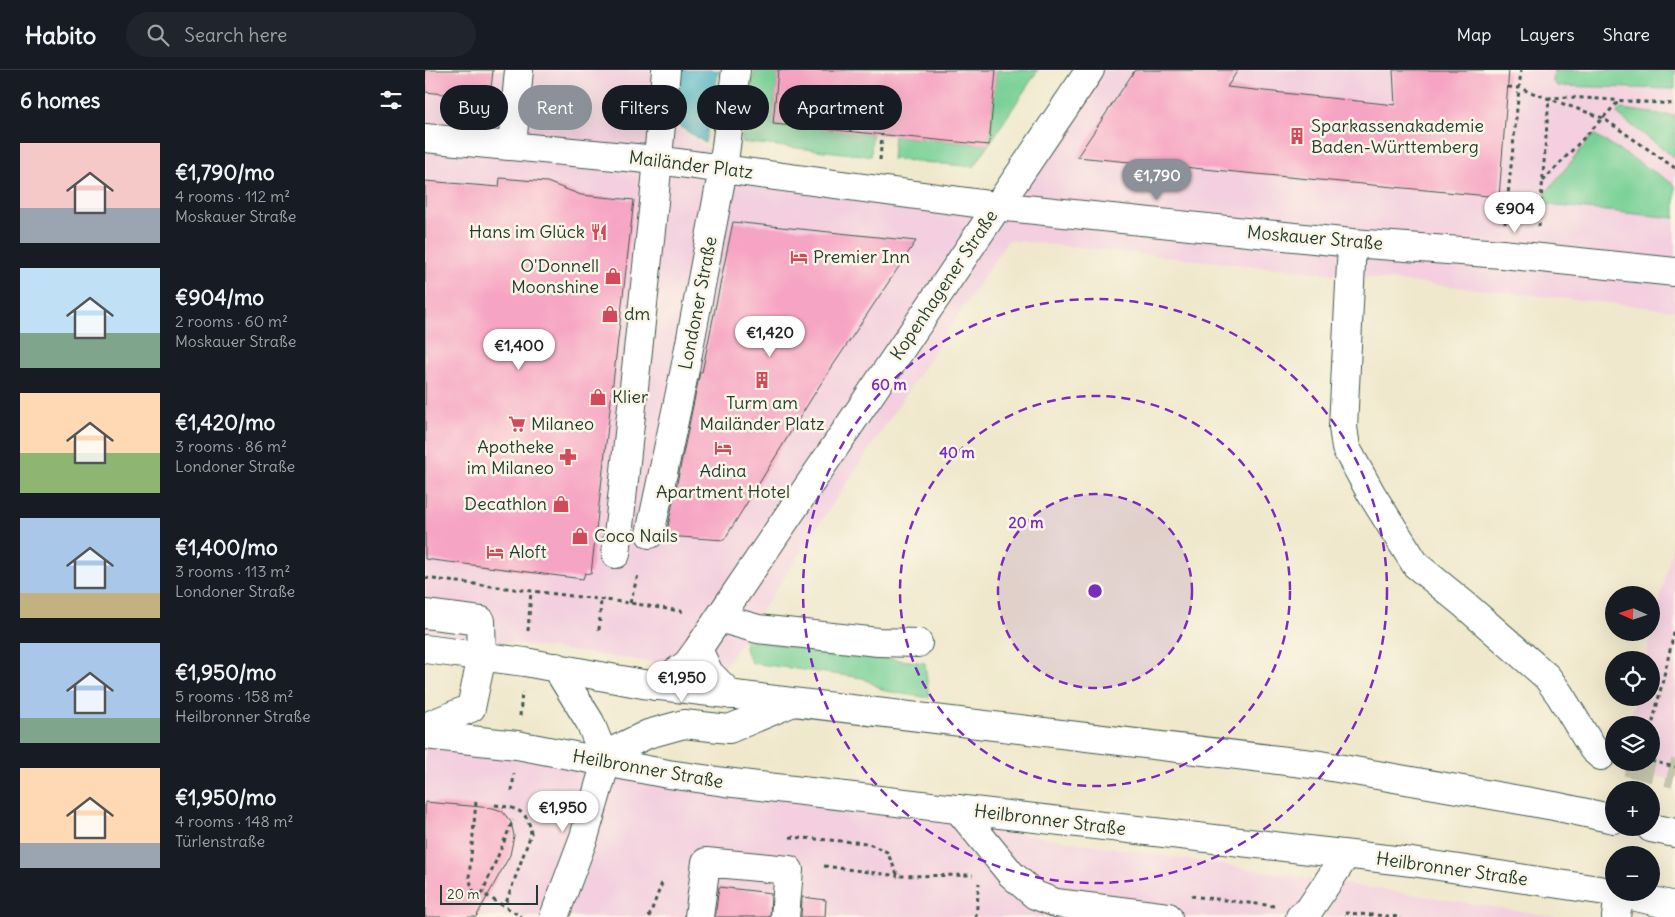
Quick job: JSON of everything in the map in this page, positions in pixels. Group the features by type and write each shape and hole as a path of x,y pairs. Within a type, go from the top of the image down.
{"street":[{"path":"512,146 519,70"},
{"path":"616,554 613,484 657,160 666,70"},
{"name":"Londoner Straße","path":"650,534 685,369 723,169 736,70"},
{"name":"Kopenhagener Straße","path":"655,686 687,664 698,650 1090,70"},
{"name":"Mailänder Platz","path":"425,138 657,160 956,200"},
{"name":"Moskauer Straße","path":"956,200 997,206 1352,243 1502,254 1675,272"},
{"path":"1352,243 1343,427 1347,448 1372,495 1416,565 1547,677 1593,749 1601,756"},
{"path":"425,614 481,620 482,656 471,708 425,727"},
{"path":"719,618 757,629 878,642 918,643"},
{"path":"425,649 556,667 655,686 1320,765 1555,806 1605,817"},
{"path":"698,650 709,673 731,695"},
{"path":"556,667 591,722 606,762"},
{"path":"554,917 584,837 606,762 617,749 648,734 684,724 729,728 791,703"},
{"name":"Heilbronner Straße","path":"425,735 517,745 725,782 1346,855 1505,876 1618,905 1675,906"},
{"path":"958,809 1011,874 1035,896 1056,903 1168,917"},
{"path":"1660,830 1675,833"},
{"path":"1300,917 1309,910 1346,855"},
{"path":"699,917 706,862 789,870 785,917"}],"path":[{"path":"1502,254 1521,70"},
{"path":"1507,87 1519,88 1603,118 1675,168"},
{"path":"1549,98 1567,97 1675,104"},
{"path":"1537,258 1549,98"},
{"path":"1543,181 1619,101"},
{"path":"425,578 630,603 719,618"},
{"path":"599,630 601,600"},
{"path":"1654,716 1675,629"},
{"path":"1660,763 1675,767"},
{"path":"476,802 469,878 474,893 482,894 522,917"},
{"path":"495,805 509,807 524,813 530,823 531,834 506,902"},
{"path":"482,894 513,820"},
{"path":"824,866 898,876"},
{"path":"976,917 980,875"},
{"path":"649,917 662,883"}],"shaded area":[{"path":"425,70 672,70 670,85 602,85 602,130 681,130 739,171 996,202 1084,70 1675,70 1675,310 1008,240 722,671 425,632"},
{"path":"1675,538 1675,781 1635,771 1660,771 1660,716 1631,716 1634,706 1660,706 1660,651 1647,651 1650,641 1660,641 1660,599"},
{"path":"425,746 619,771 1558,917 425,917"}],"green space":[{"path":"755,70 778,70 773,124 779,125 779,130 832,130 872,134 871,156 741,142 743,130 769,130 769,85 752,85"},
{"path":"996,70 1038,70 974,167 892,159 894,136 988,145"},
{"path":"1554,70 1675,70 1675,89 1559,86 1553,82"},
{"path":"1621,109 1675,116 1675,158 1618,115 1617,112"},
{"path":"1595,135 1675,185 1675,218 1549,205 1545,194 1591,137"},
{"path":"744,640 925,663 929,698 885,691 863,678 752,663 746,652"}],"water":[{"path":"675,70 719,70 716,85 697,85 697,130 707,130 705,143 685,130 687,130 687,85 674,85"}],"building":[{"path":"425,70 493,70 491,85 440,85 440,94 425,92"},
{"path":"778,70 996,70 989,145 835,130 902,130 902,85 779,85 779,125 773,124"},
{"name":"Sparkassenakademie Baden-Württemberg","path":"1135,70 1238,70 1227,87 1395,105 1393,70 1509,70 1499,197 1077,157"},
{"name":"Milaneo","path":"500,178 547,182 581,195 634,200 591,574 585,573 583,579 425,559 425,181 499,187"},
{"name":"Turm am Mailänder Platz","path":"733,222 916,241 818,388 724,540 666,536 700,372 702,372"},
{"path":"425,802 493,808 502,811 511,822 514,836 510,855 476,917 425,917"},
{"path":"719,887 771,893 770,917 715,917"},
{"path":"802,897 826,900 825,917 801,917"}],"tunnel":[{"path":"1660,770 1675,774"}],"place":[{"name":"Sparkassenakademie Baden-Württemberg","path":"1297,136"},
{"name":"Hans im Glück","path":"599,232"},
{"name":"Premier Inn","path":"799,257"},
{"name":"O'Donnell Moonshine","path":"613,276"},
{"name":"dm","path":"610,314"},
{"name":"Turm am Mailänder Platz","path":"762,380"},
{"name":"Klier","path":"598,397"},
{"name":"Milaneo","path":"517,424"},
{"name":"Adina Apartment Hotel","path":"723,448"},
{"name":"Apotheke im Milaneo","path":"568,457"},
{"name":"Decathlon","path":"561,504"},
{"name":"Coco Nails","path":"580,536"},
{"name":"Aloft","path":"495,552"}]}
